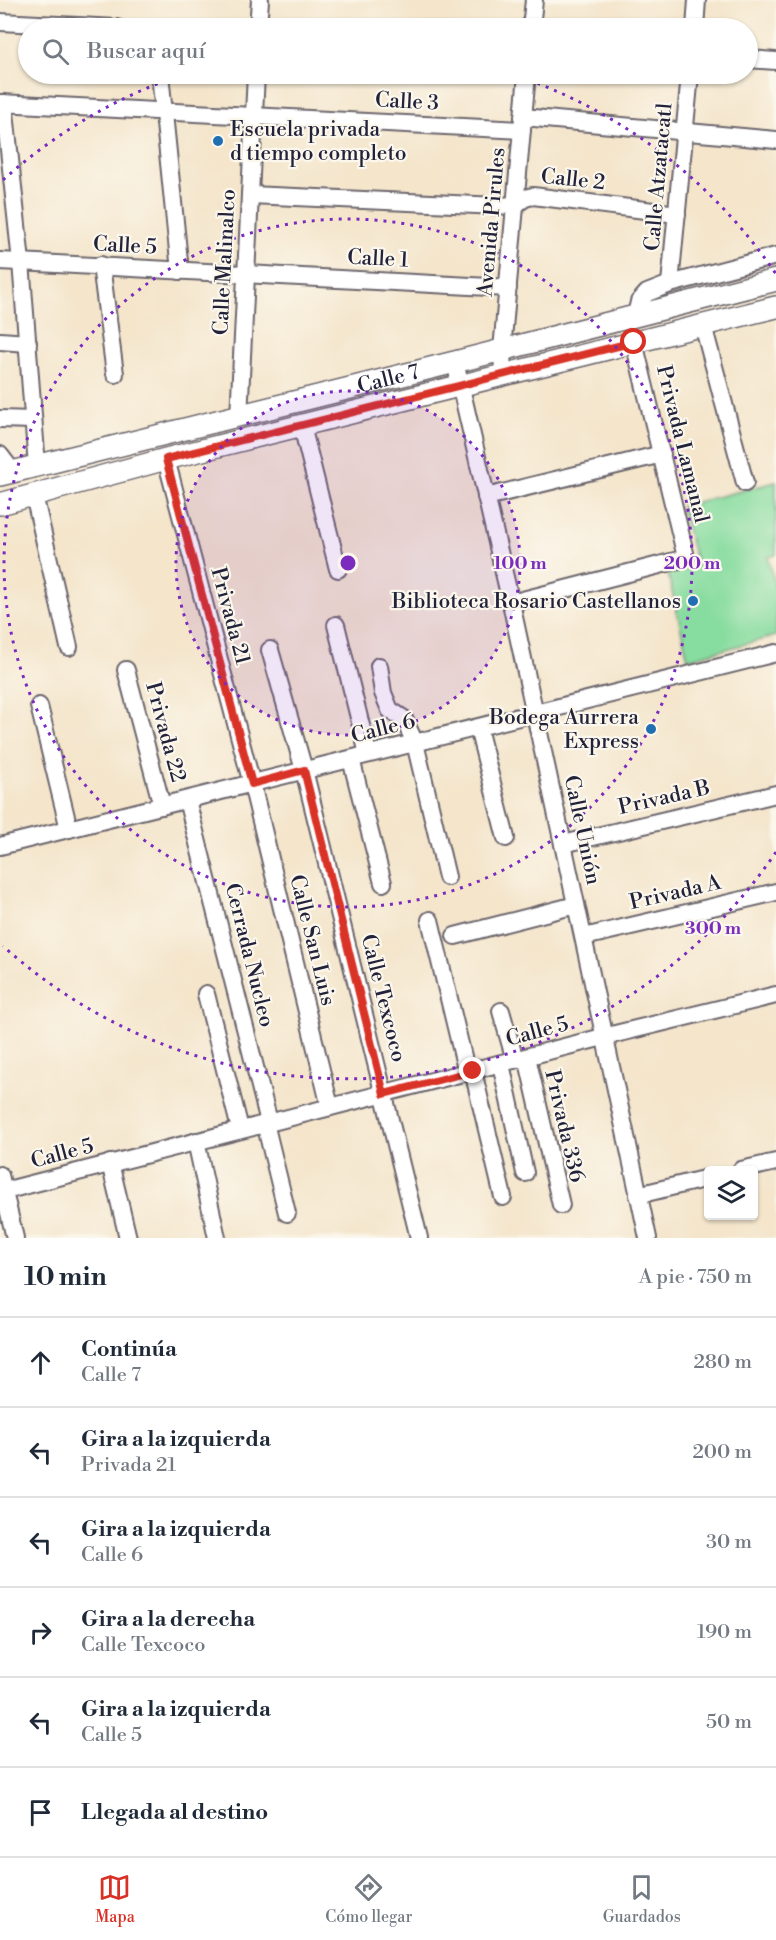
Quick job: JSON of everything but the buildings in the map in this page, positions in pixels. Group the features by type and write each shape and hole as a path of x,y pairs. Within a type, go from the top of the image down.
{"main road":[{"name":"Calle 7","path":"7,474 700,299 775,267"},
{"name":"Calle 7","path":"0,504 166,459 776,307"}],"street":[{"path":"259,18 260,0"},
{"path":"532,18 534,0"},
{"path":"696,18 697,0"},
{"path":"0,22 18,23"},
{"path":"758,59 776,61"},
{"path":"161,84 180,270"},
{"name":"Calle Malinalco","path":"239,417 256,84"},
{"name":"Avenida Pirules","path":"504,375 502,350 526,84"},
{"name":"Calle Atzatacatl","path":"670,284 689,84"},
{"path":"37,466 21,262 7,182 2,103 254,115"},
{"name":"Calle 3","path":"254,115 523,123 685,132 776,140"},
{"name":"Calle 2","path":"250,195 515,205 533,196 677,214"},
{"name":"Calle 5","path":"0,261 246,274"},
{"path":"101,265 115,374"},
{"path":"636,315 639,302 647,293 670,284 775,267"},
{"name":"Calle 1","path":"246,274 508,288"},
{"path":"703,325 745,483"},
{"path":"0,341 28,343"},
{"name":"Privada Lamanal","path":"511,603 679,560 686,556 634,342"},
{"name":"Calle Unión","path":"455,362 511,603 648,1238"},
{"path":"0,419 33,420"},
{"path":"302,426 338,569"},
{"path":"486,497 662,454"},
{"path":"0,455 7,474"},
{"name":"Privada 21","path":"166,459 252,784"},
{"path":"34,495 69,646"},
{"path":"336,625 368,754"},
{"name":"Calle Texcoco","path":"270,650 304,770 419,1238"},
{"name":"Calle 6","path":"0,846 776,653"},
{"path":"380,666 383,693 390,710 404,719 415,743 447,877"},
{"name":"Privada 22","path":"126,670 162,806"},
{"path":"39,706 69,829"},
{"path":"478,728 506,838"},
{"path":"351,759 382,883"},
{"name":"Calle San Luis","path":"252,784 330,1107"},
{"name":"Privada B","path":"563,844 776,794"},
{"name":"Cerrada Nucleo","path":"187,800 267,1122 287,1214"},
{"name":"Privada A","path":"584,937 776,892"},
{"path":"455,936 576,905"},
{"path":"430,920 503,1197"},
{"path":"206,994 240,1129"},
{"name":"Calle 5","path":"1,1186 110,1163 514,1061 603,1036 776,995"},
{"path":"501,1011 514,1061 525,1173"},
{"name":"Privada 336","path":"514,1061 561,1205"},
{"path":"196,1141 217,1238"},
{"path":"758,1166 776,1162"},
{"path":"110,1163 128,1238"},
{"path":"638,1195 704,1179"},
{"path":"1,1186 15,1238"}],"green space":[{"path":"776,482 776,555 768,557 776,589 776,636 688,659 668,574 697,566 681,506"}],"place":[{"name":"Escuela privada d tiempo completo","path":"218,141"},
{"name":"Biblioteca Rosario Castellanos","path":"693,601"},
{"name":"Bodega Aurrera Express","path":"651,729"}],"route":[{"path":"473,1071 384,1094 304,770 252,784 166,459 634,342"}]}
